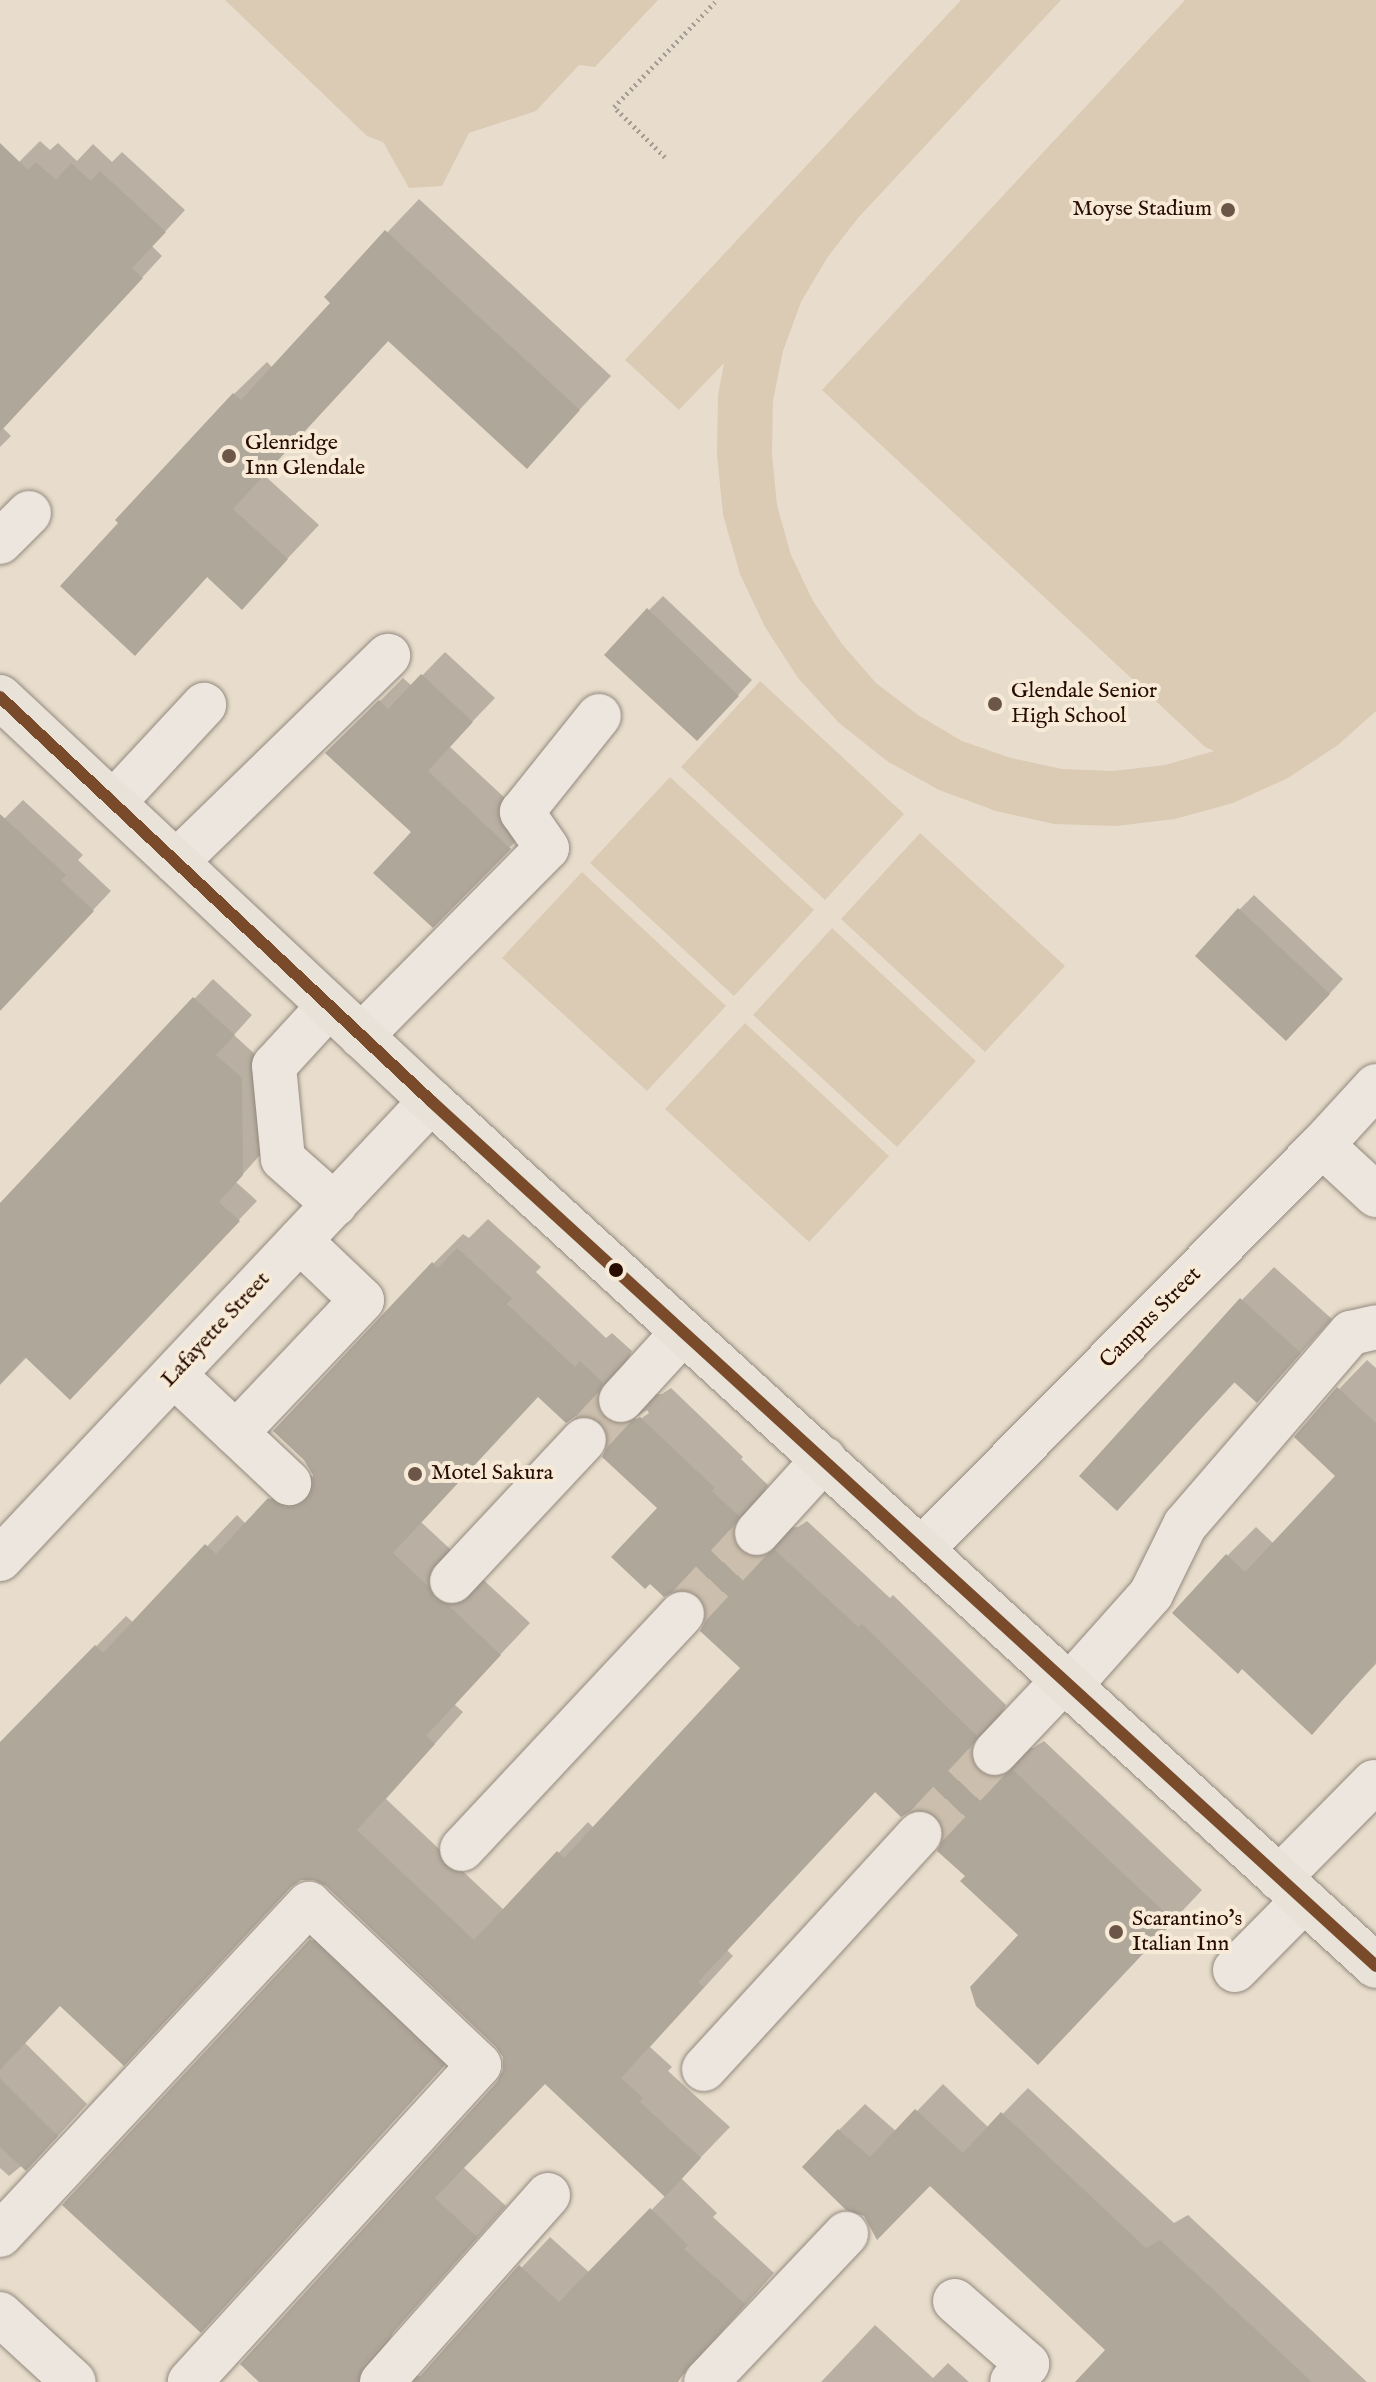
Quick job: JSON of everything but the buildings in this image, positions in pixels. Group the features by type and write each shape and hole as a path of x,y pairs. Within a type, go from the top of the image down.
{"main road":[{"path":"0,697 431,1101 923,1548 1376,1966"}],"street":[{"path":"176,862 388,656"},
{"path":"113,803 204,705"},
{"path":"361,1036 547,848 522,812 599,716"},
{"path":"329,1006 274,1066 283,1159 335,1205"},
{"name":"Campus Street","path":"923,1548 1322,1145 1376,1086"},
{"name":"Lafayette Street","path":"0,1559 431,1101"},
{"path":"1322,1145 1376,1195"},
{"path":"236,1433 362,1300 300,1241"},
{"path":"995,1753 1151,1594 1185,1525 1351,1333 1376,1327"},
{"path":"621,1400 683,1332"},
{"path":"174,1375 289,1483"},
{"path":"452,1581 584,1440"},
{"path":"757,1533 824,1459"},
{"path":"462,1849 682,1614"},
{"path":"1235,1970 1374,1782"},
{"path":"704,2069 919,1834"},
{"path":"0,2235 309,1904 479,2065 190,2382"},
{"path":"382,2382 548,2195"},
{"path":"706,2382 846,2234"},
{"path":"955,2301 1027,2364 1012,2382"},
{"path":"0,2314 74,2382"}],"path":[{"path":"665,157 614,107 717,0"}],"shaded area":[{"path":"225,0 658,0 595,67 579,65 536,111 469,133 442,186 409,188 383,142 367,136"},
{"path":"961,0 1061,0 858,218 827,258 801,302 783,351 773,401 772,454 777,505 791,555 813,601 842,644 876,683 918,715 962,741 1011,758 1062,769 1113,771 1165,765 1214,751 1205,747 822,390 1185,0 1376,0 1376,711 1338,745 1288,778 1233,803 1175,819 1116,826 1054,824 996,811 939,790 887,761 839,723 798,678 765,627 740,574 723,515 717,455 718,395 724,363 679,410 625,360"},
{"path":"760,681 904,814 825,900 681,767"},
{"path":"670,777 814,910 734,996 590,863"},
{"path":"920,833 1065,966 985,1052 841,919"},
{"path":"582,872 726,1006 647,1091 502,958"},
{"path":"832,928 976,1061 897,1147 753,1015"},
{"path":"745,1023 889,1156 809,1242 665,1109"}],"tunnel":[{"path":"584,1440 621,1400"},
{"path":"682,1614 757,1533"},
{"path":"919,1834 995,1753"}],"transit line":[{"path":"0,697 431,1101 1376,1966"}],"place":[{"name":"Moyse Stadium","path":"1228,210"},
{"name":"Glenridge Inn Glendale","path":"229,456"},
{"name":"Glendale Senior High School","path":"995,704"},
{"name":"Motel Sakura","path":"415,1474"},
{"name":"Scarantino's Italian Inn","path":"1116,1932"}]}
